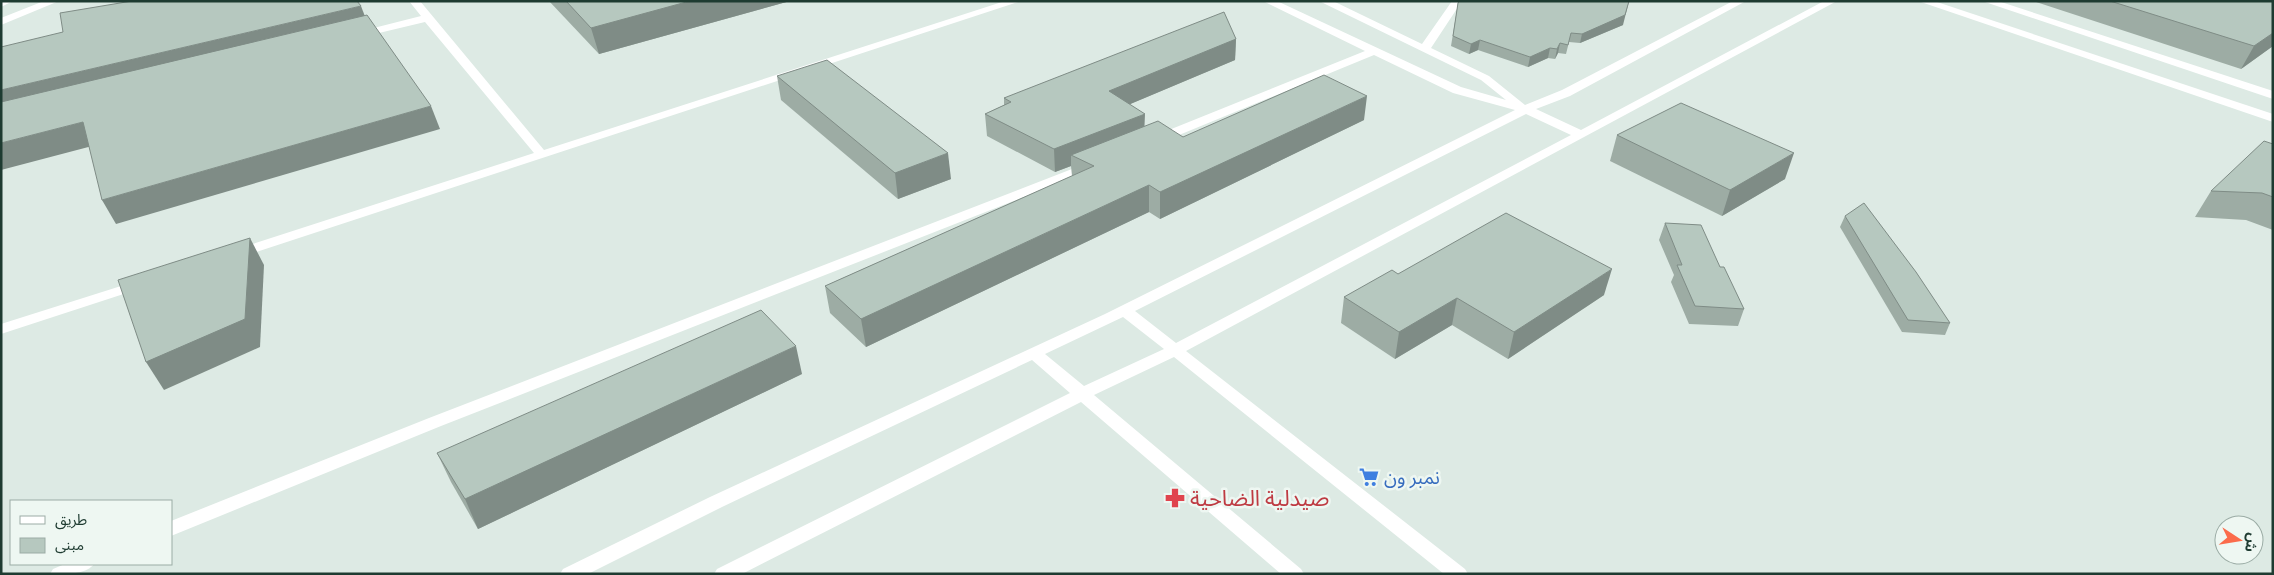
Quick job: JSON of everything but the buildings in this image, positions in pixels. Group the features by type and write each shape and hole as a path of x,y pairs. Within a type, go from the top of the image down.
{"street":[{"path":"1,4 8,1"},
{"path":"1,22 54,1"},
{"path":"414,1 541,154"},
{"path":"219,259 1016,1"},
{"path":"1268,1 1457,90 1526,109 1582,135"},
{"path":"1324,1 1485,78 1526,109"},
{"path":"1424,49 1457,1"},
{"path":"570,574 716,502 1124,310 1526,109 1566,93 1741,1"},
{"path":"724,574 1082,394 1176,350 1832,1"},
{"path":"1923,1 2273,118"},
{"path":"1987,1 2273,95"},
{"path":"350,37 427,18"},
{"path":"1142,145 1374,51"},
{"path":"172,529 435,422 1107,160"},
{"path":"1,329 153,280"},
{"path":"1124,310 1458,574"},
{"path":"1034,353 1294,574"},
{"path":"60,574 82,565"}],"place":[{"name":"نمبر ون","path":"1369,477"},
{"name":"صيدلية الضاحية","path":"1175,498"}]}
